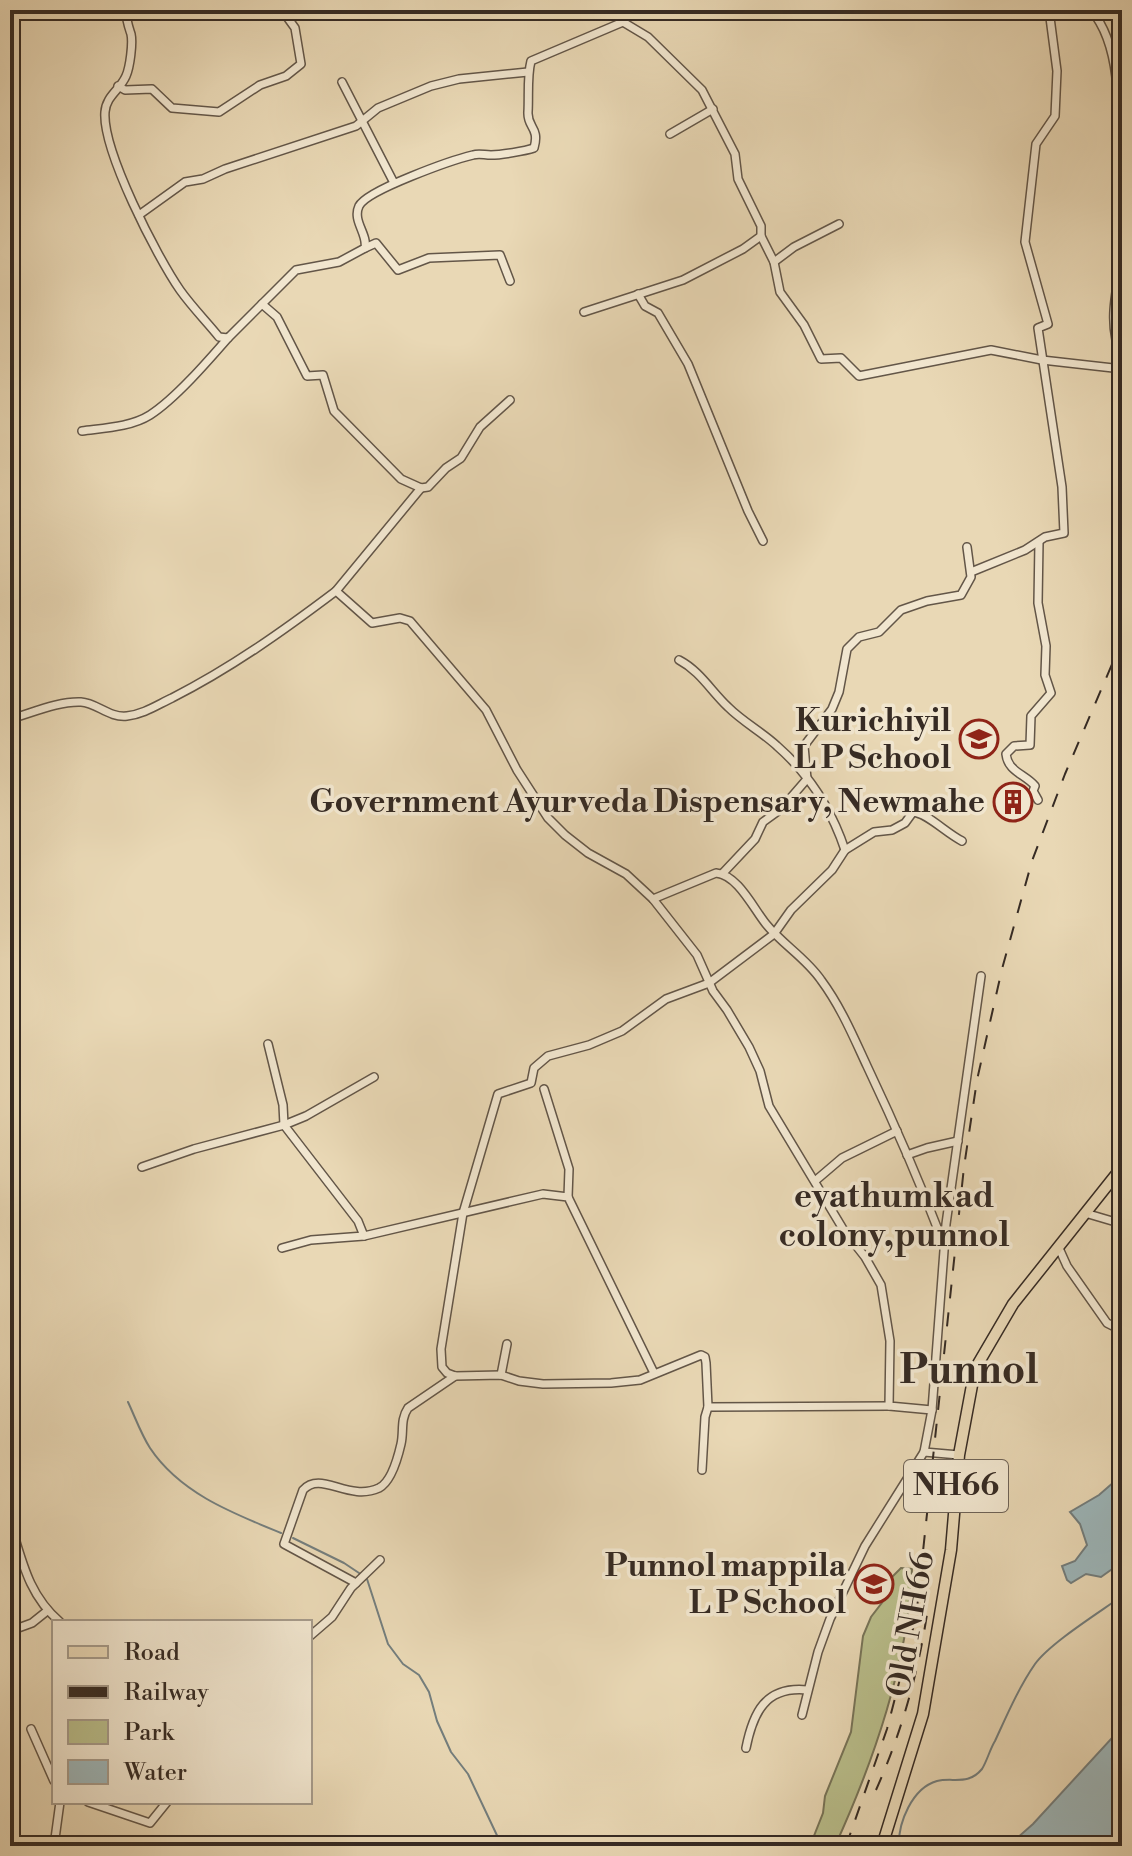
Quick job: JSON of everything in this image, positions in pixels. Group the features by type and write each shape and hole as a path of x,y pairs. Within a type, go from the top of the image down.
{"main road":[{"name":"Old NH66","path":"882,1846 923,1714 951,1550 959,1455 975,1369 1013,1304 1122,1167"}],"street":[{"path":"126,10 126,22 132,36 126,76 108,98 105,110 105,128 111,142 112,156 139,215 179,289 219,337 228,338"},
{"path":"118,86 125,90 152,89 172,108 219,112 260,85 286,76 301,64 295,28 282,10"},
{"path":"623,10 623,22"},
{"path":"971,572 1045,537 1064,533 1062,487 1038,328 1048,324 1025,242 1036,144 1055,116 1057,71 1049,10"},
{"path":"1091,10 1101,23 1118,82 1117,194 1122,233"},
{"path":"365,248 366,243 357,222 361,202 394,183 477,153 496,155 534,148 537,136 528,113 531,61 623,22"},
{"path":"623,22 648,37 689,75 713,109 735,154 738,179 761,226 761,236 774,262 780,292 804,325 821,359 841,358 859,376 991,350 1042,360 1122,369"},
{"path":"139,215 185,182 203,179 356,126 378,108 431,86 459,79 528,72"},
{"path":"342,82 394,183"},
{"path":"670,134 713,109"},
{"path":"774,262 794,247 839,224"},
{"path":"584,312 683,280 743,249 761,236"},
{"path":"82,431 123,425 150,415 198,371 296,270 339,262 376,243 398,270 429,258 500,255 510,281"},
{"path":"1122,258 1114,302 1115,343 1122,358"},
{"path":"638,294 645,306 658,313 688,364 763,541"},
{"path":"262,304 277,317 307,376 323,375 334,411 341,420 401,479 421,488 428,487 461,458 480,427 510,400"},
{"path":"10,719 64,704 84,702 113,715 126,716 145,712 210,679 276,636 336,591 421,488"},
{"path":"1038,800 1033,791 1035,786 1011,767 1006,754 1014,746 1030,745 1031,716 1051,693 1045,675 1046,646 1038,603 1039,542"},
{"path":"722,874 755,839 763,822 781,809 807,779 804,746 832,709 839,692 847,649 859,637 879,632 901,610 927,601 961,595 971,577 967,547"},
{"path":"336,591 372,623 400,618 410,621 486,710 525,783 548,818 588,853 626,874 653,899 697,955 709,983 749,1047 760,1071 769,1106 881,1285 890,1341 889,1406"},
{"path":"679,660 693,667 715,695 744,722 777,746 807,779 829,809 845,850"},
{"path":"455,1376 442,1367 441,1349 463,1213 498,1094 531,1083 534,1068 548,1056 589,1045 622,1031 666,999 709,983 774,934 791,910 832,870 845,850 874,832 892,830 905,823 913,812 922,813 944,832 962,841"},
{"path":"653,899 716,873 722,874 744,893 774,934 820,978 845,1016 944,1245"},
{"path":"802,1715 826,1630 852,1570 905,1478 924,1452 932,1410 944,1245 981,976"},
{"path":"268,1044 283,1105 284,1125 358,1221 364,1236"},
{"path":"142,1167 194,1149 284,1125 306,1116 374,1077"},
{"path":"544,1089 569,1169 568,1197 654,1373"},
{"path":"815,1181 842,1158 897,1131"},
{"path":"907,1155 958,1141"},
{"path":"282,1248 311,1240 364,1236 543,1194 568,1197"},
{"path":"1085,1213 1119,1223 1122,1234"},
{"path":"1058,1246 1067,1266 1107,1323 1122,1325"},
{"path":"501,1375 507,1344"},
{"path":"358,1582 284,1544 303,1490 317,1481 352,1493 381,1487 389,1480 401,1445 403,1416 408,1408 455,1376 501,1375 531,1383 572,1384 640,1380 701,1355 705,1357 708,1407 702,1470"},
{"path":"708,1407 889,1406 932,1410"},
{"path":"924,1452 959,1455"},
{"path":"14,1535 28,1580 47,1611 58,1620"},
{"path":"312,1634 332,1617 358,1582 380,1560"},
{"path":"10,1631 32,1623 47,1611"},
{"path":"746,1748 756,1712 769,1699 786,1690 807,1690"},
{"path":"31,1729 52,1776"},
{"path":"10,1844 54,1844 60,1821 60,1804"},
{"path":"94,1804 150,1823 165,1804"}],"green space":[{"path":"901,1568 912,1569 909,1604 887,1710 863,1780 835,1846 810,1846 823,1813 825,1796 851,1732 863,1636 871,1617 884,1600 892,1577"}],"water":[{"path":"1122,1475 1122,1562 1101,1577 1086,1574 1071,1583 1062,1566 1075,1561 1087,1545 1080,1524 1070,1512 1099,1495"},
{"path":"1122,1727 1122,1846 1008,1846 1033,1824"}],"waterway":[{"path":"128,1402 150,1448 176,1477 208,1500 281,1533"},
{"path":"293,1538 362,1575"},
{"path":"367,1579 388,1644 403,1664 419,1675 429,1692 437,1721 451,1752 468,1774 502,1846"},
{"path":"899,1846 904,1817 920,1791 937,1781 966,1779 977,1774 984,1766 1035,1664 1063,1637 1122,1596"}],"railway":[{"path":"846,1846 887,1729 916,1617 964,1167 977,1080 1002,969 1032,861 1122,641"},
{"path":"876,1790 908,1704 927,1614"}],"place":[{"name":"Kurichiyil L P School","path":"979,739"},
{"name":"Government Ayurveda Dispensary, Newmahe","path":"1013,802"},
{"name":"Punnol mappila L P School","path":"874,1584"}],"district":[{"name":"eyathumkad colony,punnol","path":"894,1216"},
{"name":"Punnol","path":"969,1371"}]}
